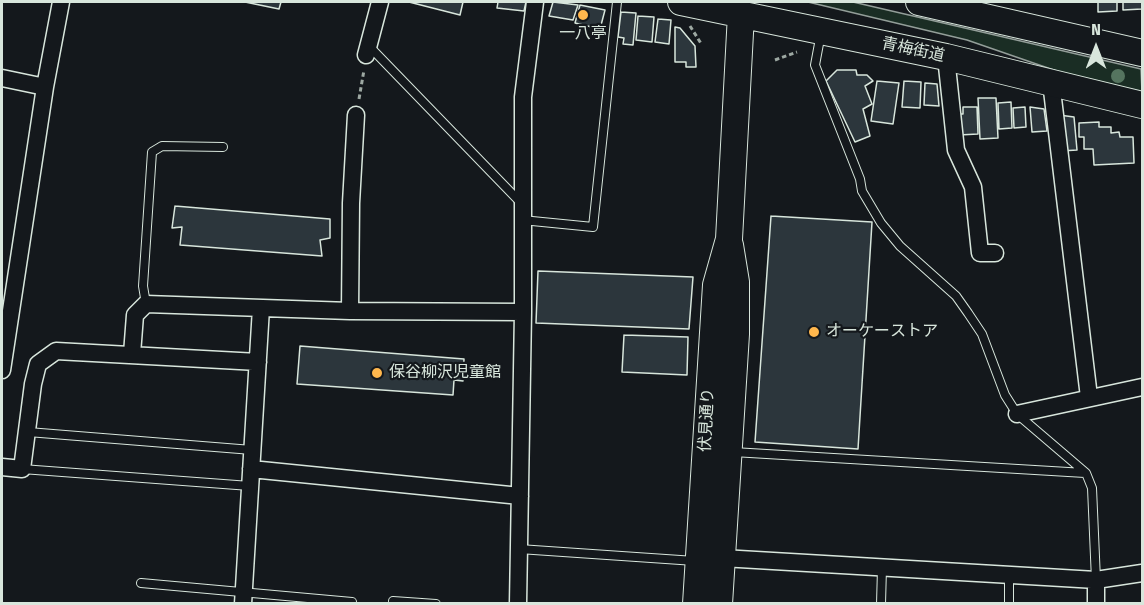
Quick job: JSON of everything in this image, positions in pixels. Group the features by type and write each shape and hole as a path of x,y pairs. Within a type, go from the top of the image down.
{"main road":[{"path":"919,2 996,10 1143,53"},
{"name":"青梅街道","path":"685,13 741,14 822,30 946,57 1143,105"},
{"name":"伏見通り","path":"696,603 710,560 728,452 736,282 729,239 741,14"},
{"name":"伏見通り","path":"719,603 710,560 716,285 729,239"}],"street":[{"path":"2,369 45,87 61,2"},
{"path":"367,50 380,2"},
{"path":"518,603 524,312 524,97 535,2"},
{"path":"946,57 956,150 973,187 980,253 995,253"},
{"path":"2,78 45,87"},
{"path":"1051,82 1089,397"},
{"path":"350,311 351,203 356,115"},
{"path":"132,354 135,315 146,304 350,311 524,312"},
{"path":"244,598 261,308"},
{"path":"2,467 22,469 33,384 38,364 56,351 258,362"},
{"path":"1017,414 1143,387"},
{"path":"251,478 520,496"},
{"path":"710,560 1096,580 1143,573"},
{"path":"1096,580 1096,603"}],"lane":[{"path":"367,50 523,213 593,226 617,2"},
{"path":"822,30 815,65 860,178 862,191 881,223 900,246 956,296 982,334 1005,395 1017,414 1086,473 1092,488 1096,580"},
{"path":"146,304 143,286 152,152 162,146 223,147"},
{"path":"28,432 252,450"},
{"path":"728,452 1086,473"},
{"path":"22,469 251,478"},
{"path":"519,549 710,560"},
{"path":"881,603 882,568"},
{"path":"1009,575 1009,603"},
{"path":"141,583 244,598 352,602"},
{"path":"393,601 436,603"}],"path":[{"path":"685,13 702,45"},
{"path":"356,115 367,50"},
{"path":"775,60 797,52"}],"green space":[{"path":"808,2 853,2 1141,69 1142,93 1074,77 967,40"}],"building":[{"path":"245,2 281,2 279,9"},
{"path":"409,2 463,2 460,15"},
{"path":"498,2 526,2 524,11 497,8"},
{"path":"553,2 578,5 573,20 549,16"},
{"path":"1098,2 1117,2 1117,11 1098,12"},
{"path":"1123,2 1142,2 1142,9 1123,10"},
{"path":"580,5 605,10 600,29 575,23"},
{"path":"621,12 636,13 633,45 623,44 624,38 618,37"},
{"path":"638,16 654,17 652,42 636,40"},
{"path":"658,19 671,20 669,44 655,42"},
{"path":"675,27 680,28 695,46 696,67 686,67 686,62 675,62"},
{"path":"837,70 856,70 857,75 867,75 873,81 865,86 872,104 863,109 870,136 855,142 826,81"},
{"path":"877,81 899,83 893,124 871,121"},
{"path":"904,81 921,82 920,108 902,107"},
{"path":"925,83 937,84 939,106 924,105"},
{"path":"978,98 996,98 998,138 980,139"},
{"path":"1011,102 1012,128 999,129 998,103"},
{"path":"963,107 977,107 978,134 959,135 958,114 963,114"},
{"path":"1025,107 1026,127 1014,128 1013,108"},
{"path":"1030,107 1044,109 1047,131 1032,132"},
{"path":"1059,115 1074,117 1077,150 1061,151"},
{"path":"1099,122 1099,127 1111,127 1111,133 1119,132 1120,137 1133,137 1134,163 1094,165 1093,149 1084,149 1084,137 1079,137 1079,123"},
{"path":"175,206 330,219 330,238 320,240 322,256 180,245 182,227 172,228"},
{"name":"オーケーストア","path":"771,216 872,222 858,449 755,442"},
{"path":"538,271 693,277 689,329 536,323"},
{"path":"624,335 688,337 687,375 622,372"},
{"path":"300,346 464,359 463,381 454,380 453,395 297,384"}],"place":[{"name":"一八亭","path":"583,15"},
{"name":"オーケーストア","path":"814,332"},
{"name":"保谷柳沢児童館","path":"377,373"}]}
